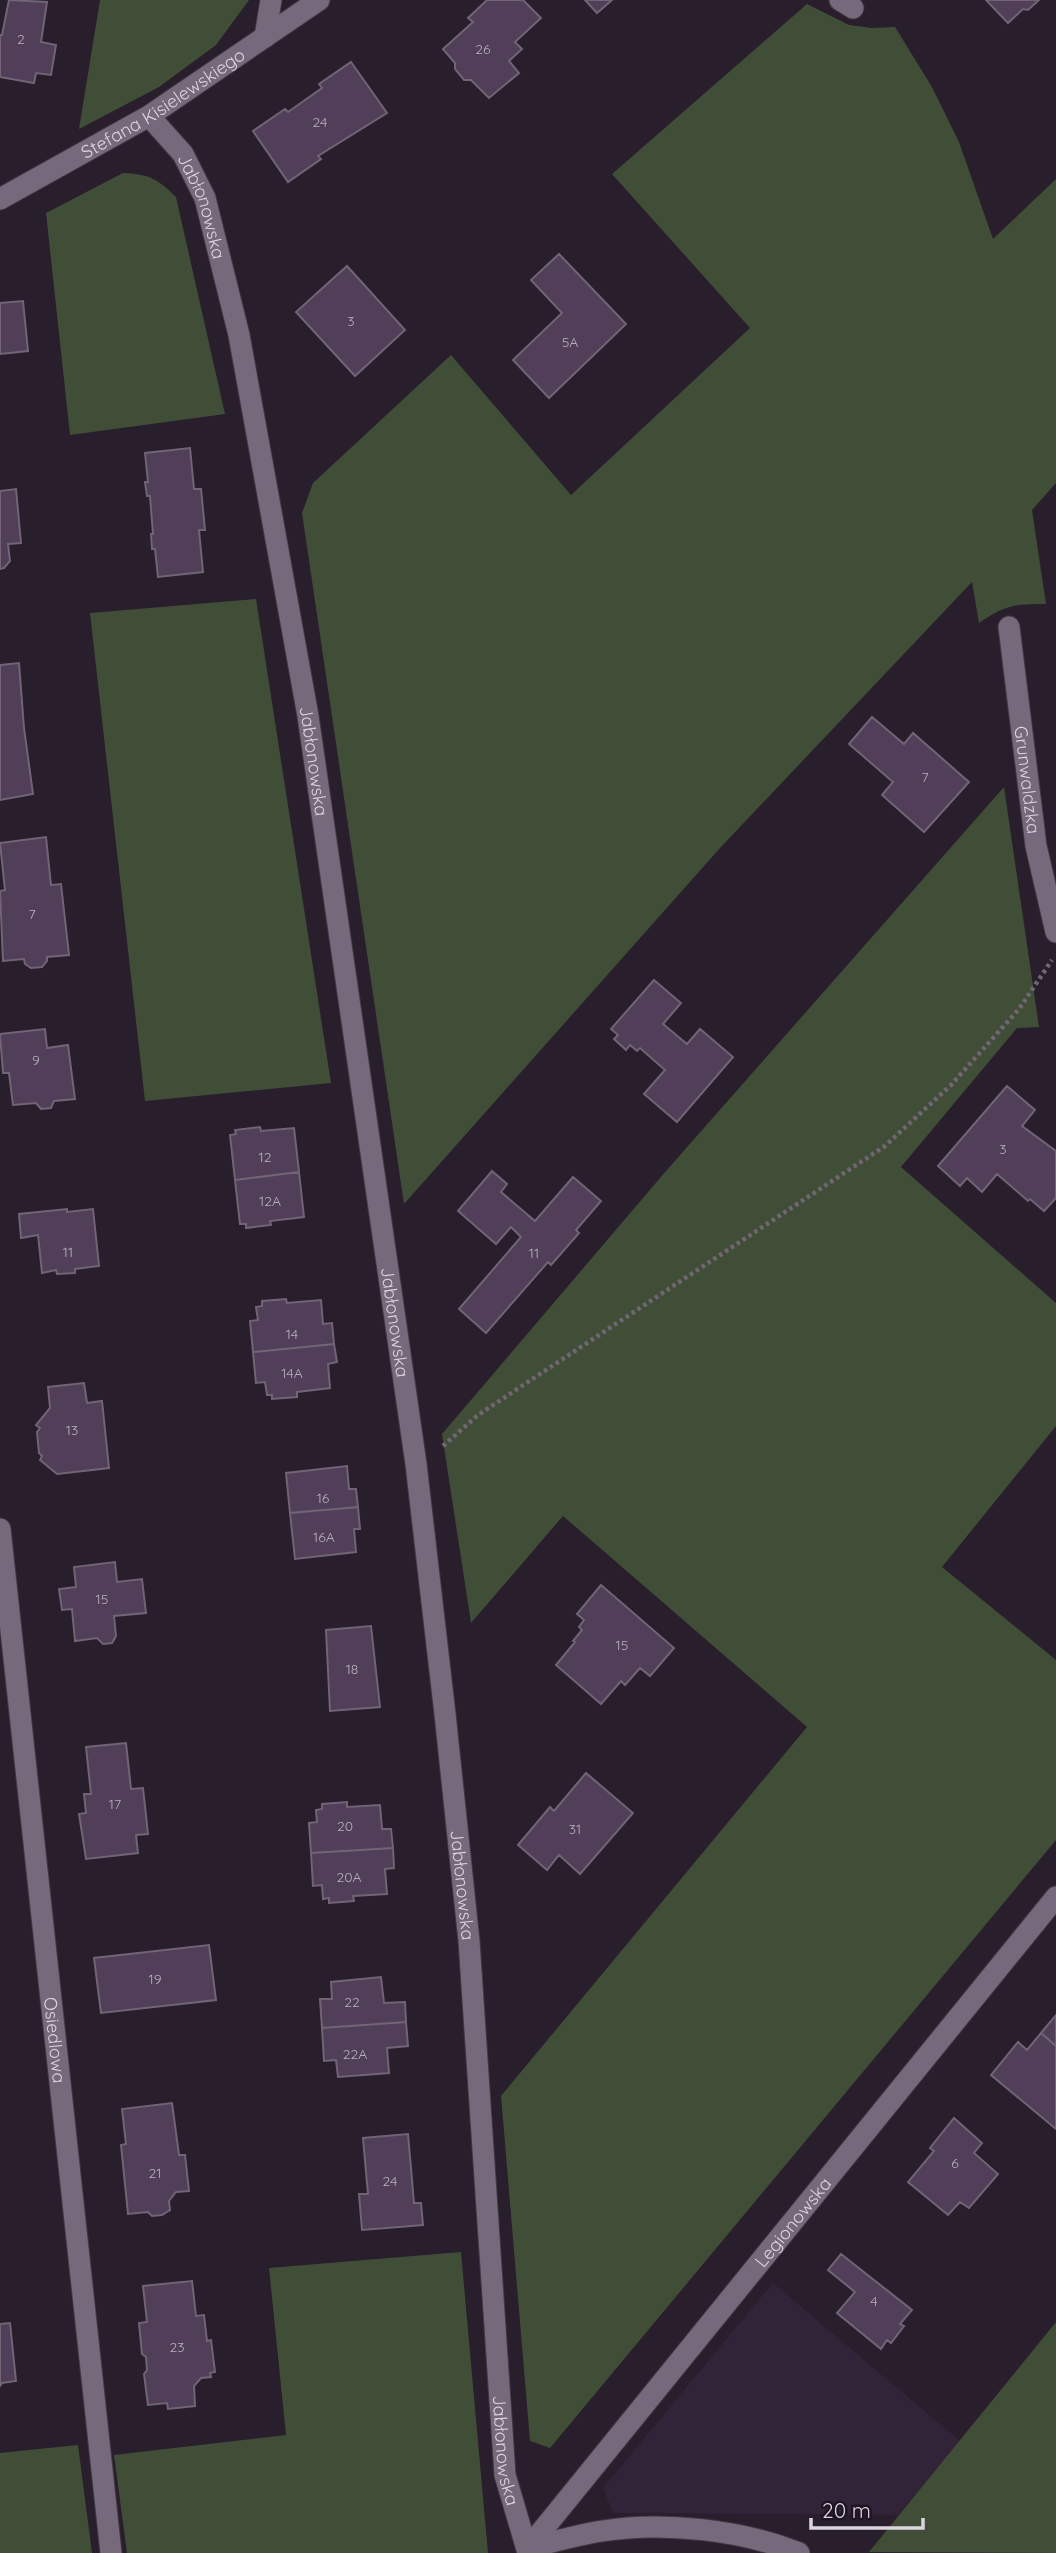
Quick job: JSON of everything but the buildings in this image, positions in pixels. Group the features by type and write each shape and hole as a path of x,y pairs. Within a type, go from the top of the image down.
{"street":[{"path":"265,37 271,0"},
{"name":"Stefana Kisielewskiego","path":"0,199 149,116 319,0"},
{"name":"Jabłonowska","path":"149,116 183,154 205,198 239,335 308,716 416,1464 469,1941 505,2475 528,2550"},
{"name":"Grunwaldzka","path":"1009,627 1036,846 1056,932"},
{"name":"Osiedlowa","path":"0,1530 111,2553"},
{"name":"Legionowska","path":"528,2550 1056,1897"},
{"path":"528,2550 603,2531 649,2528 708,2530 781,2546 799,2553"}],"path":[{"path":"416,1464 446,1444 478,1415 885,1146 951,1085 1019,1009 1056,953"}],"shaded area":[{"path":"773,2283 960,2441 898,2515 613,2513 603,2488"}],"green space":[{"path":"100,0 249,0 216,45 159,87 79,129"},
{"path":"807,4 849,25 895,27 932,87 959,142 993,239 1056,179 1056,483 1032,510 1046,604 1011,607 996,612 979,623 972,582 720,848 404,1204 302,513 313,483 451,355 571,495 750,328 612,174"},
{"path":"123,173 153,179 176,197 225,414 70,435 46,213"},
{"path":"256,599 331,1083 145,1101 90,613"},
{"path":"1004,787 1039,1027 1017,1028 901,1167 1056,1303 1056,1426 942,1567 1056,1660 1056,1840 550,2448 530,2441 501,2096 807,1727 563,1516 471,1623 442,1434 666,1171"},
{"path":"461,2252 488,2553 127,2553 114,2455 286,2435 269,2268"},
{"path":"1056,2322 1056,2553 869,2552"},
{"path":"78,2445 92,2553 0,2553 0,2453"}]}
